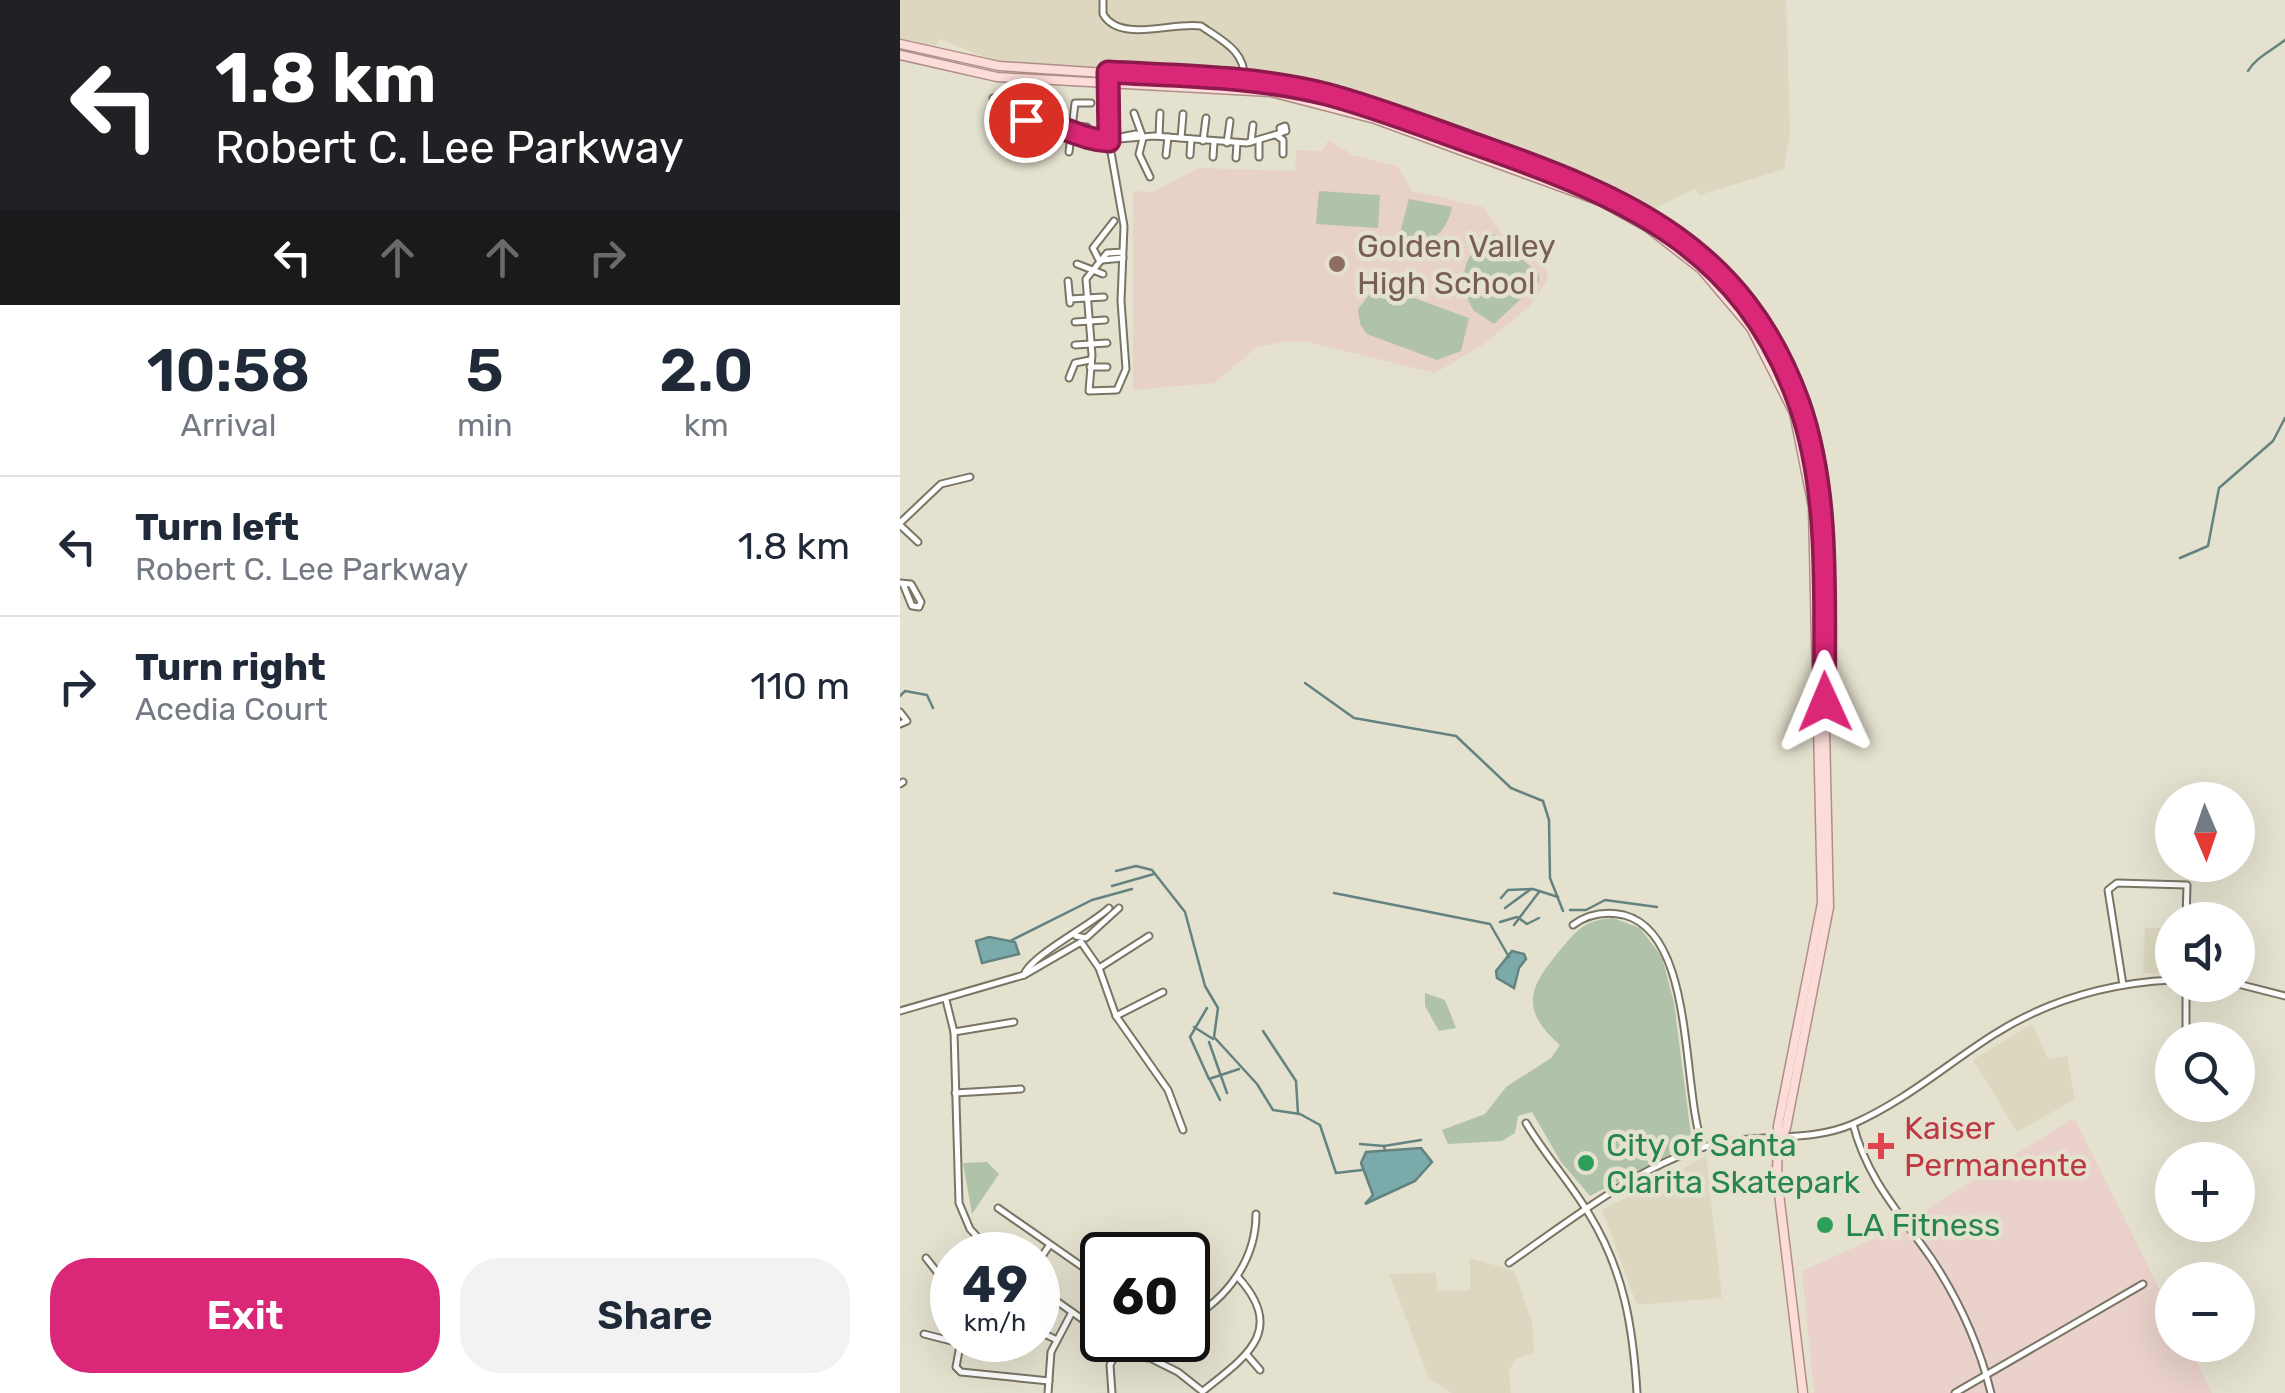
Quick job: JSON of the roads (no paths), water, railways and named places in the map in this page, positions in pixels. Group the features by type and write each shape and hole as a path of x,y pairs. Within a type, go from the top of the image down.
{"main road":[{"path":"900,44 984,64 1271,92 1320,104 1600,201 1647,226 1702,269 1757,337 1786,392 1800,431 1812,492 1822,903 1778,1126 1779,1208 1803,1393"},
{"path":"900,55 998,77 1244,81 1323,93 1589,186 1641,211 1685,242 1744,304 1786,371 1807,432 1820,507 1830,887 1818,980 1786,1128 1780,1139"}],"street":[{"path":"1103,0 1102,14 1112,24 1156,30 1201,26 1240,54 1246,64 1244,81"},
{"path":"1107,78 1109,141 1124,226 1124,381 1117,390 1089,391 1091,344 1085,299 1089,271 1099,260 1123,255"},
{"path":"994,98 1012,98 1011,123"},
{"path":"1024,144 1029,98"},
{"path":"1046,148 1052,98"},
{"path":"1069,152 1075,130 1074,103 1091,104"},
{"path":"1134,113 1143,138 1138,154 1150,177"},
{"path":"1158,136 1160,113"},
{"path":"1181,138 1183,114"},
{"path":"1204,141 1206,118"},
{"path":"1000,140 997,123 1026,120 1075,130 1091,141 1136,134 1143,138 1238,143 1279,134 1283,154"},
{"path":"1228,143 1230,120"},
{"path":"1253,125 1259,158"},
{"path":"1075,130 1087,127"},
{"path":"1166,154 1168,137"},
{"path":"1190,155 1191,140"},
{"path":"1212,157 1214,142"},
{"path":"1236,158 1238,143"},
{"path":"1099,260 1093,248 1114,221"},
{"path":"1077,264 1104,274"},
{"path":"1068,281 1070,301 1104,297"},
{"path":"1074,322 1105,320"},
{"path":"1075,345 1108,343"},
{"path":"1070,378 1074,363 1108,367"},
{"path":"918,542 900,524 942,484 970,476"},
{"path":"901,584 911,584 921,602 919,607 912,606 901,584"},
{"path":"900,712 907,721 900,724"},
{"path":"2123,985 2108,890 2117,884 2187,886 2187,902"},
{"path":"1024,975 1032,961 1076,936 1109,908"},
{"path":"1076,936 1086,938 1119,908"},
{"path":"1572,925 1593,915 1621,914 1641,922 1661,943 1677,992 1703,1147"},
{"path":"1098,968 1149,936"},
{"path":"900,1011 1024,975 1081,942 1098,968 1116,1016 1157,1071 1183,1130"},
{"path":"1509,1263 1587,1210 1703,1147 1815,1136 1853,1124 1903,1098 2024,1018 2072,998 2155,982"},
{"path":"2255,988 2285,996"},
{"path":"1116,1016 1163,992"},
{"path":"946,1000 954,1032 960,1203 973,1232"},
{"path":"954,1032 1014,1022"},
{"path":"955,1093 1022,1089"},
{"path":"1526,1123 1587,1210 1627,1300 1637,1393"},
{"path":"1853,1124 1873,1179 1936,1266 1967,1320 1991,1393"},
{"path":"998,1208 1030,1232"},
{"path":"1210,1300 1237,1276 1252,1250 1256,1214"},
{"path":"926,1258 930,1263"},
{"path":"1156,1362 1178,1372 1204,1392 1248,1356 1259,1335 1258,1303 1237,1276"},
{"path":"1955,1393 2143,1284"},
{"path":"1060,1304 1080,1318"},
{"path":"1060,1331 1072,1312"},
{"path":"924,1334 930,1335"},
{"path":"1248,1356 1260,1370"},
{"path":"957,1362 961,1372 1050,1381"},
{"path":"1048,1393 1052,1362"},
{"path":"1112,1362 1112,1393"}],"water":[{"path":"989,937 1015,942 1019,954 982,963 976,941"},
{"path":"1512,951 1524,954 1526,959 1519,968 1514,988 1497,978 1496,971"},
{"path":"1421,1148 1432,1162 1415,1181 1365,1204 1373,1195 1361,1163 1366,1152"}],"waterway":[{"path":"2248,71 2285,40"},
{"path":"2180,558 2208,546 2219,488 2273,441 2285,418"},
{"path":"1305,683 1354,718 1456,736 1511,788 1543,801 1549,820 1550,878 1563,911"},
{"path":"900,696 905,691 927,695 933,708"},
{"path":"1116,871 1136,866 1152,870 1185,912 1205,986 1218,1008 1214,1037 1257,1084 1273,1110 1300,1114 1320,1125 1336,1173 1362,1170"},
{"path":"1112,886 1154,874"},
{"path":"1010,941 1092,900 1132,889"},
{"path":"1505,908 1531,889"},
{"path":"1501,898 1508,890 1533,889 1558,897"},
{"path":"1514,925 1539,892"},
{"path":"1334,893 1490,924 1509,957"},
{"path":"1570,910 1586,910 1605,900 1657,907"},
{"path":"1500,922 1517,917 1527,924 1539,918"},
{"path":"1207,1008 1190,1037 1209,1079 1239,1069"},
{"path":"1194,1027 1213,1039"},
{"path":"1263,1031 1296,1081 1298,1114"},
{"path":"1209,1042 1227,1093"},
{"path":"1210,1080 1220,1100"},
{"path":"1384,1146 1421,1140"},
{"path":"1360,1144 1384,1146 1385,1151"}],"place":[{"name":"Golden Valley High School","path":"1337,264"},
{"name":"Kaiser Permanente","path":"1881,1146"},
{"name":"City of Santa Clarita Skatepark","path":"1586,1163"},
{"name":"LA Fitness","path":"1825,1225"}]}
